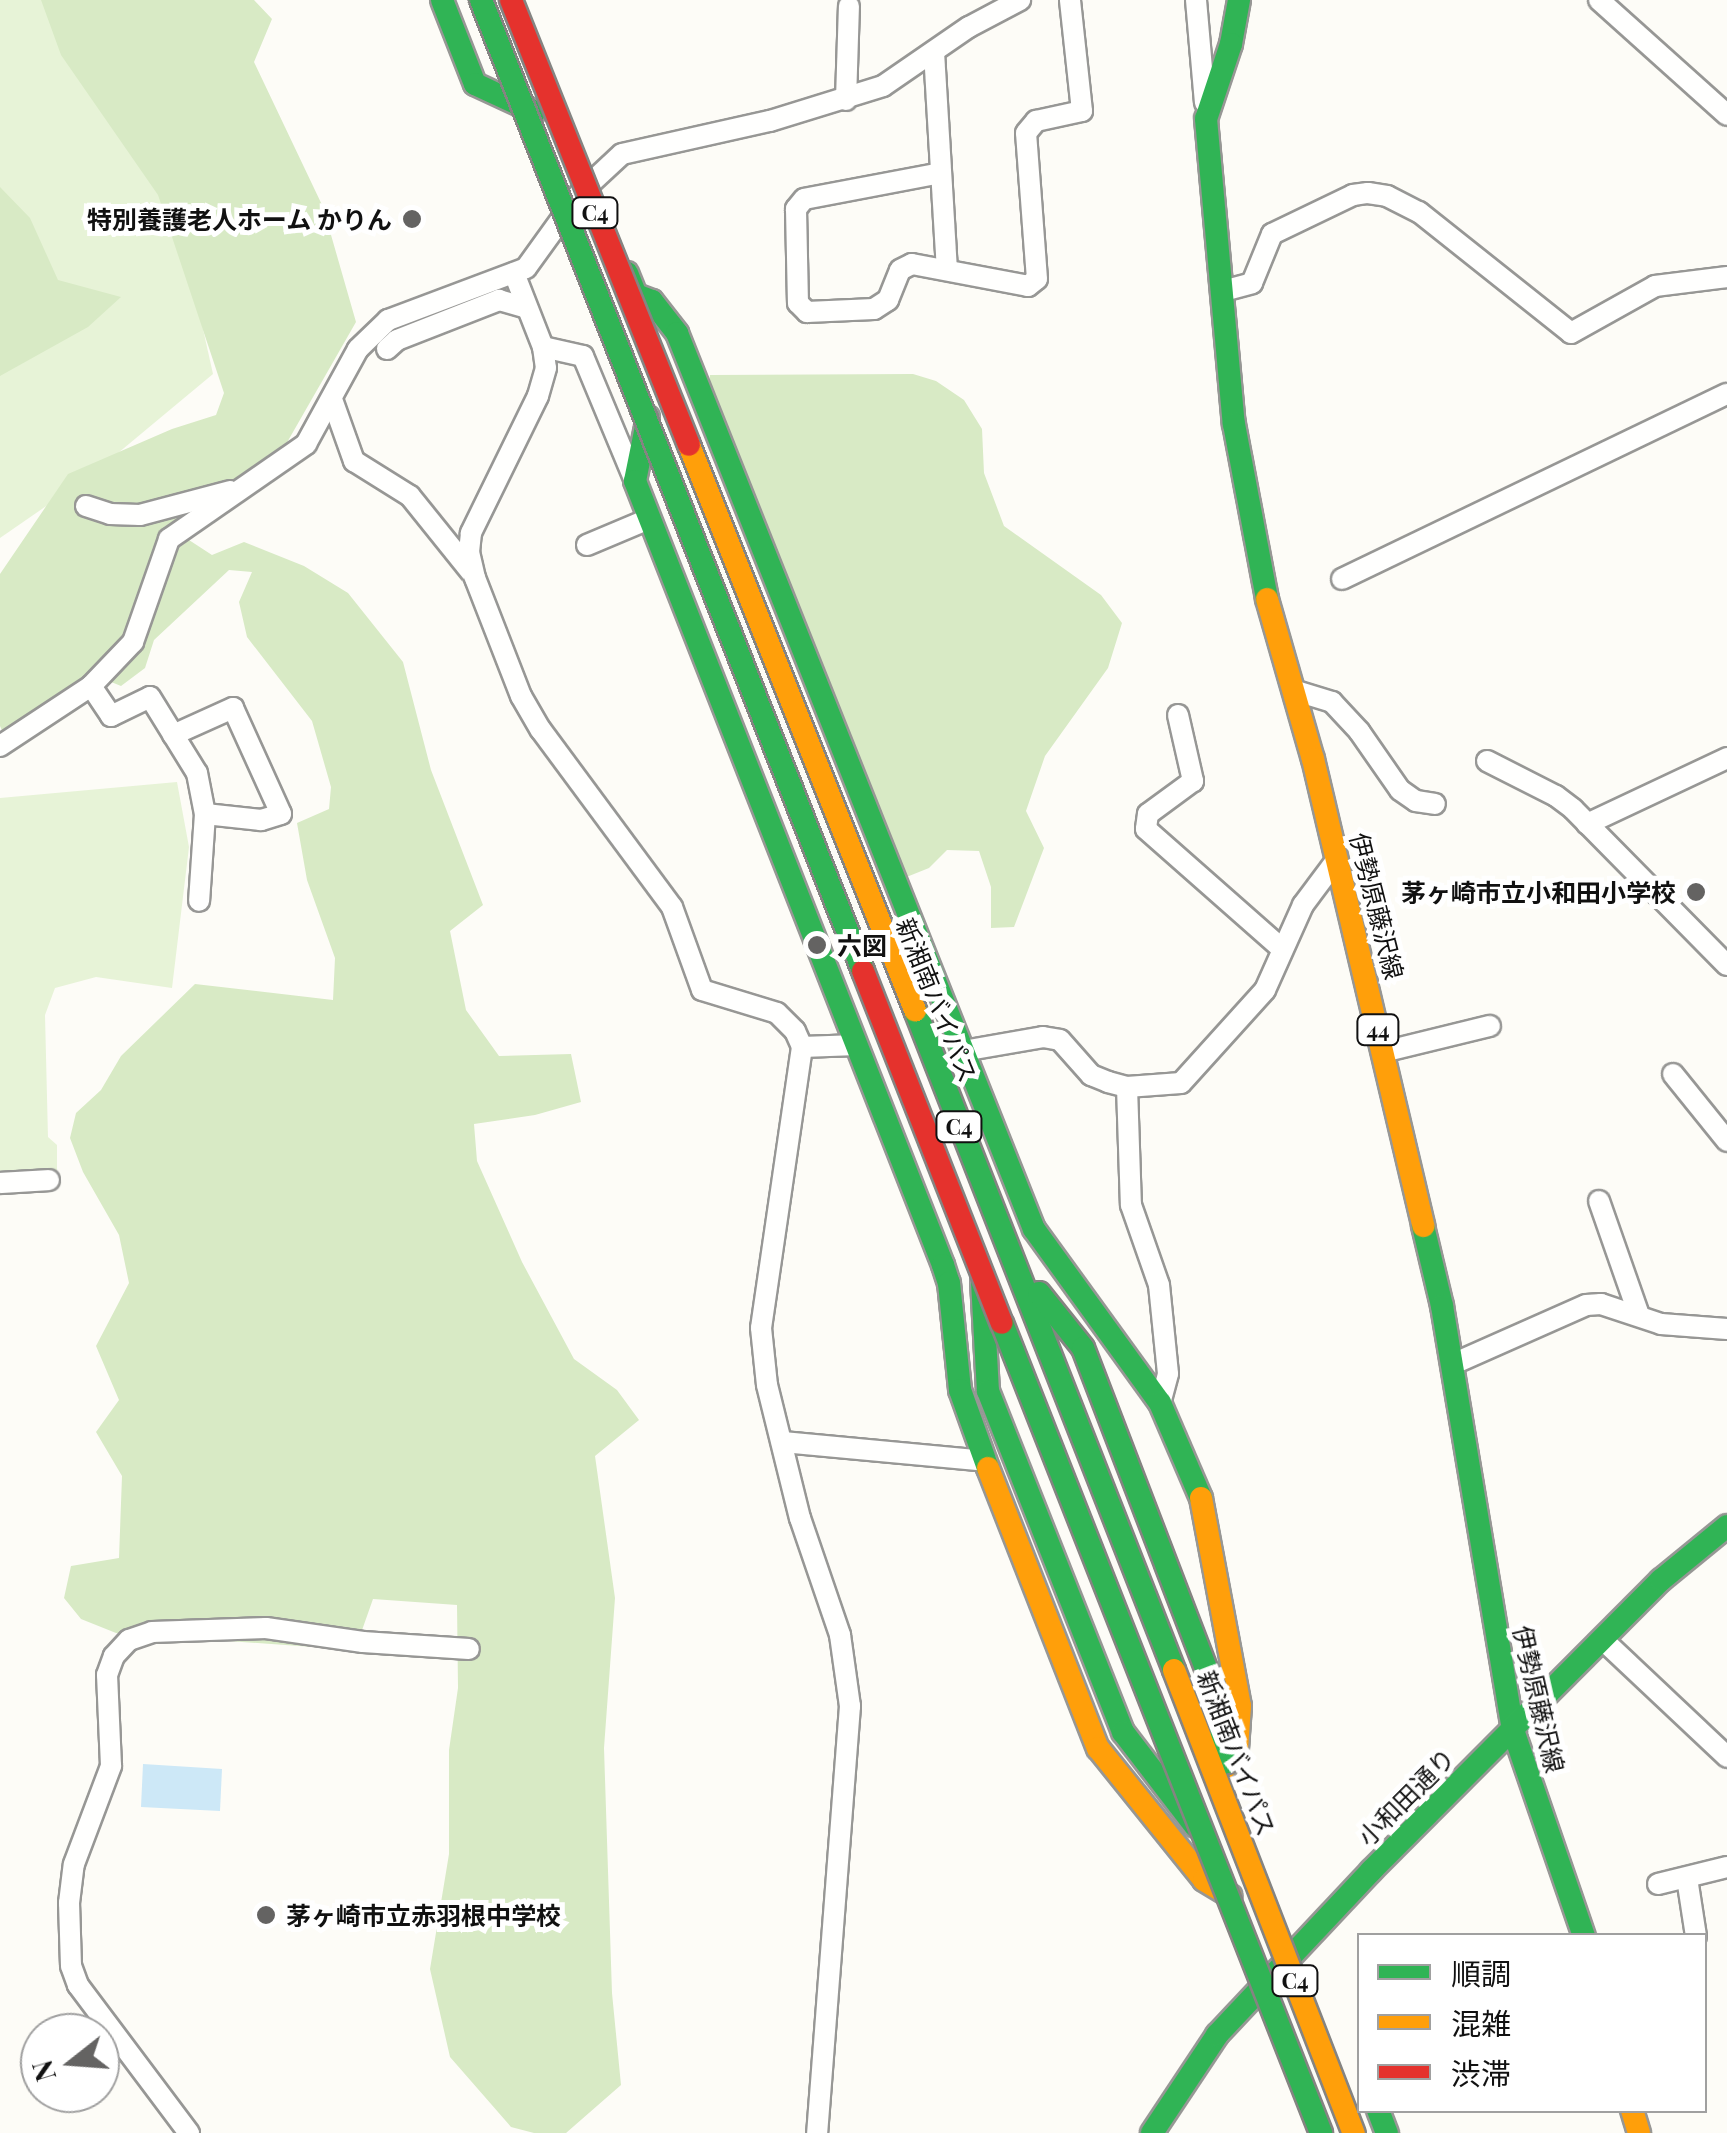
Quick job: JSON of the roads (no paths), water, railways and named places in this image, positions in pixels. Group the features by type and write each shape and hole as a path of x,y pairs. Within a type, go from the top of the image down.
{"main road":[{"path":"442,0 475,84 484,92 549,117 636,295 652,301 666,314 700,390 1034,1229 1160,1404 1182,1448 1212,1536 1242,1727 1216,1793 1237,1864 1315,2078 1316,2104 1310,2133"},
{"name":"C4","path":"480,0 1320,2133"},
{"name":"新湘南バイパス","path":"511,0 1016,1263 1083,1348 1217,1697 1236,1829 1354,2133"},
{"path":"524,0 524,13 655,382 635,481 949,1283 960,1390 986,1461 1098,1748 1204,1880 1244,1908 1266,1946"},
{"name":"伊勢原藤沢線","path":"1239,0 1232,44 1206,119 1246,498 1264,587 1384,1052 1453,1364 1472,1501 1513,1730 1583,1933"},
{"path":"650,405 700,390"},
{"path":"982,1278 988,1390 1123,1732 1206,1840"},
{"name":"小和田通り","path":"1152,2133 1218,2035 1371,1871 1686,1556 1727,1526"},
{"path":"1204,1880 1225,1882 1237,1864"},
{"path":"1315,2078 1329,2089 1357,2093"}],"street":[{"path":"0,746 91,686 133,642 169,539 306,444 333,402 358,350 388,320 526,268 585,188 622,154 770,121 883,86 1020,0"},
{"path":"941,174 804,199 796,209 798,303 807,312 874,309 888,300 900,270 912,264 1028,286 1037,279 1026,133 1036,120 1082,111 1070,0"},
{"path":"1196,0 1206,119"},
{"path":"1599,0 1727,116"},
{"path":"846,100 850,6"},
{"path":"934,52 947,270"},
{"path":"1223,291 1252,283 1272,234 1353,195 1368,193 1387,196 1419,212 1571,333 1655,286 1727,277"},
{"path":"514,274 543,346 546,368 538,396 471,532 469,552 475,578 521,696 541,730 672,907 702,990 777,1013 796,1031 802,1047 762,1308 765,1370 805,1534 840,1635 850,1706 817,2133"},
{"path":"387,349 397,340 499,300 527,308"},
{"path":"543,346 583,356 635,481"},
{"path":"1342,579 1727,394"},
{"path":"333,402 354,461 410,496 475,578"},
{"path":"86,506 110,514 140,514 242,488"},
{"path":"587,545 648,518"},
{"path":"91,686 111,716 150,697 198,773 205,814 198,901"},
{"path":"1292,690 1332,702 1400,790 1416,801 1435,804"},
{"path":"174,734 234,708 282,814 261,820 205,814"},
{"path":"1178,715 1193,781 1148,814 1146,829 1281,948"},
{"path":"1587,824 1727,758"},
{"path":"1487,762 1556,796 1727,966"},
{"path":"963,1050 1044,1037 1060,1040 1091,1075 1127,1087 1181,1083 1265,990 1303,904 1335,862"},
{"path":"1384,1052 1490,1026"},
{"path":"802,1047 857,1046"},
{"path":"1673,1074 1727,1141"},
{"path":"1127,1087 1130,1205 1159,1285 1168,1374 1160,1404"},
{"path":"0,1183 50,1180"},
{"path":"1598,1200 1640,1315"},
{"path":"1453,1364 1569,1309 1602,1304 1661,1324 1727,1329"},
{"path":"782,1442 986,1461"},
{"path":"189,2133 78,1985 71,1966 69,1903 74,1864 111,1766 107,1674 114,1656 130,1640 152,1632 266,1628 363,1642 469,1649"},
{"path":"1602,1639 1727,1757"},
{"path":"1658,1884 1727,1867"},
{"path":"1687,1878 1696,1933"}],"water":[{"path":"143,1764 222,1769 220,1811 141,1807"}],"place":[{"name":"特別養護老人ホーム かりん","path":"412,219"},
{"name":"茅ヶ崎市立小和田小学校","path":"1696,892"},
{"name":"六図","path":"817,945"},
{"name":"茅ヶ崎市立赤羽根中学校","path":"266,1915"}]}
